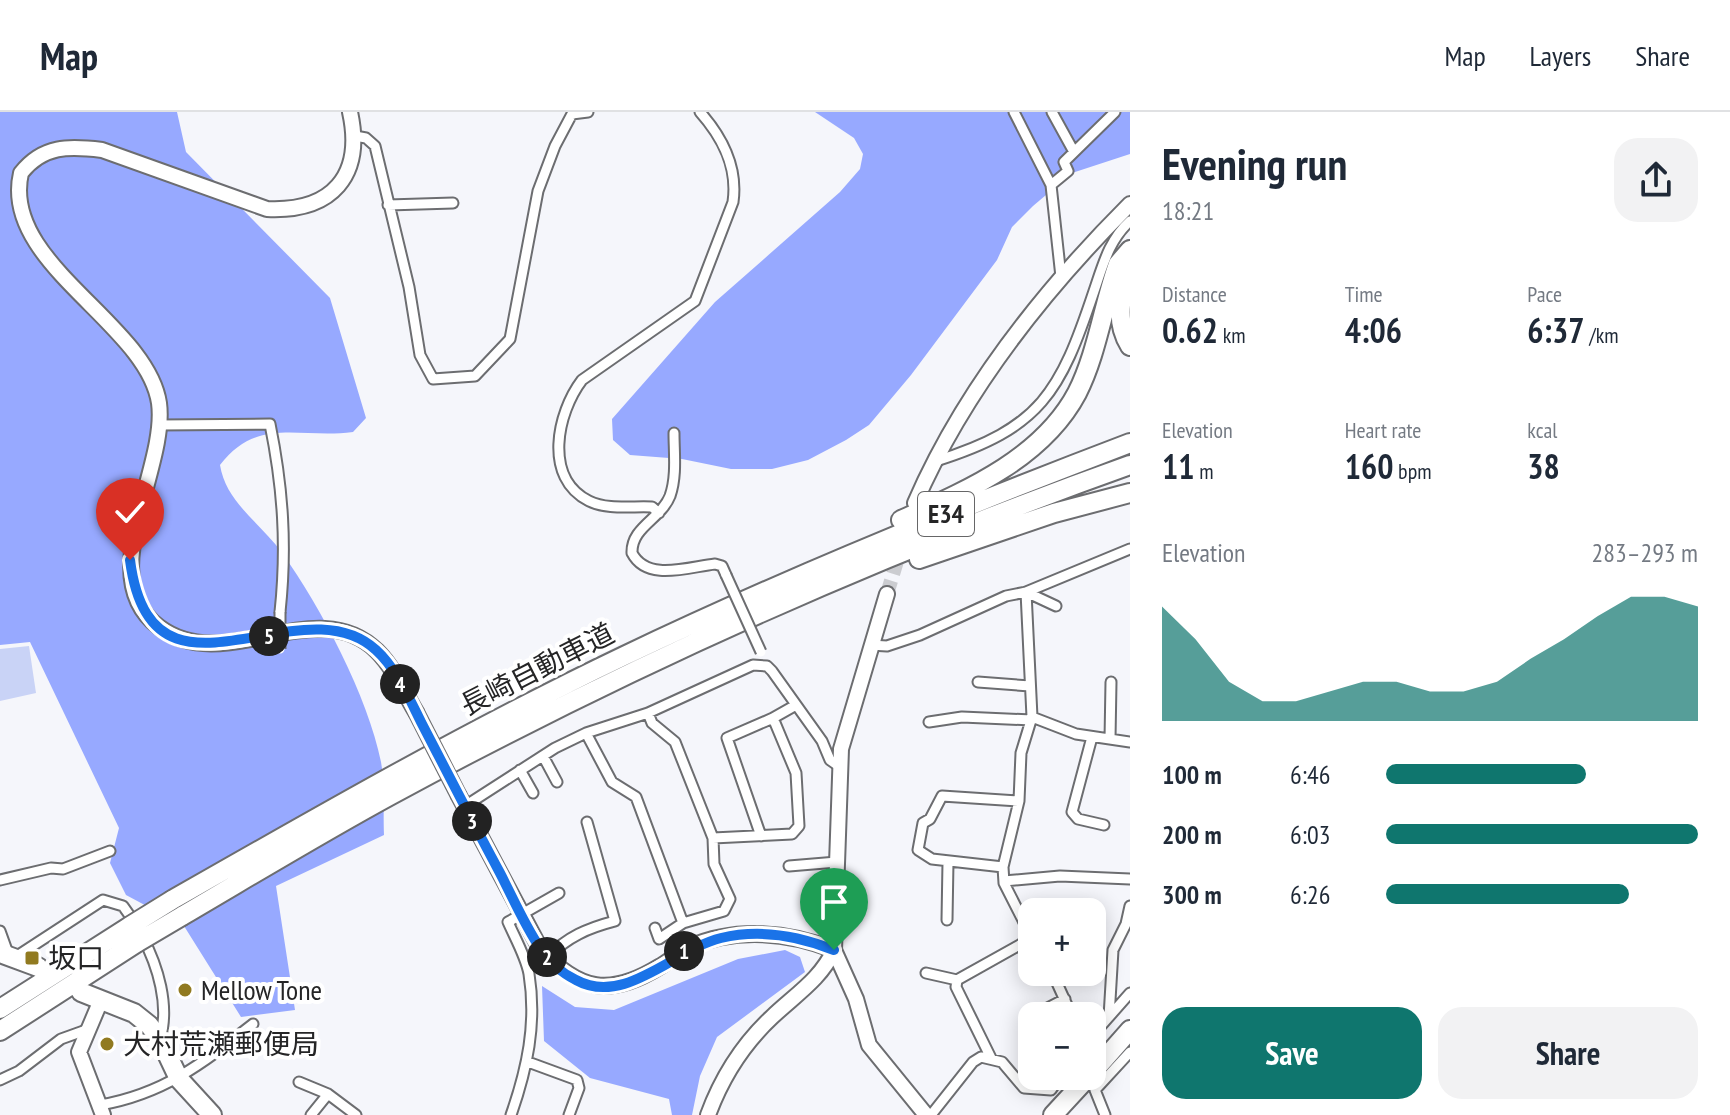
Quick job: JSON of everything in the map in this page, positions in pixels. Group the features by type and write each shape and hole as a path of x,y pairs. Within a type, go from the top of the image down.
{"highway":[{"path":"698,622 759,584 964,492 1040,443 1077,393 1118,264 1130,250"},
{"path":"1130,271 1121,293 1120,317 1130,346"},
{"name":"長崎自動車道","path":"0,1009 134,934 386,777 698,622 976,502 1130,443"},
{"name":"長崎自動車道","path":"177,908 512,731 630,673 975,524 1130,465"},
{"path":"801,598 1054,513 1130,493"},
{"name":"長崎自動車道","path":"0,1031 134,934"},
{"path":"8,956 38,967"},
{"path":"81,992 134,1013 160,1039 179,1079 212,1115"},
{"path":"1106,1045 1130,1019"},
{"path":"1106,1056 1130,1030"},
{"path":"1043,1115 1064,1090"},
{"path":"1053,1115 1076,1090"}],"street":[{"path":"6,217 8,194 34,159 56,148 76,147 102,150 267,209 294,211 315,204 335,191 348,171 355,136 350,112"},
{"path":"355,136 366,138 375,146 409,287 420,355 433,379 475,376 510,339 538,191 555,146 572,114 588,112"},
{"path":"659,513 652,507 604,506 579,494 563,471 558,441 573,391 582,380 695,301 733,202 735,186 727,152 700,112"},
{"path":"1014,112 1051,185 1061,277"},
{"path":"1052,112 1074,152"},
{"path":"1051,185 1068,171 1064,162 1115,112"},
{"path":"388,205 453,203"},
{"path":"915,503 933,462 970,395 1061,277 1130,204"},
{"path":"933,462 996,440 1020,425 1042,403 1060,377 1108,250 1130,221"},
{"path":"45,280 133,355 152,380 159,404 159,425 130,560 133,584 142,608 157,626 179,639 205,645 308,629 334,629 356,636 376,649 390,665 416,712 521,913 548,957 578,982 603,987 629,983 690,948 723,937 771,934 810,940 834,950"},
{"path":"159,425 270,424 283,500 286,554 280,649"},
{"path":"674,433 674,482 669,499 632,543 632,553 643,567 654,571 715,564 722,566 761,652 760,665"},
{"path":"870,645 887,646 920,635 1006,596 1026,592 1130,549"},
{"path":"1026,592 1056,606"},
{"path":"926,973 957,980 1032,938 1004,881 1003,867 1019,801 1021,753 1032,719 1026,592"},
{"path":"887,594 850,712 840,767 834,950 856,999 869,1045 928,1115 973,1062 991,1058 1002,1062 1018,1081"},
{"path":"462,801 586,733 648,713 760,665 772,671 822,741 830,760 840,767"},
{"path":"978,682 1030,686"},
{"path":"1110,739 1111,682"},
{"path":"761,836 727,738 796,705"},
{"path":"648,713 652,723 675,742 713,838 714,864 730,899 724,911 683,923 659,939 655,928"},
{"path":"929,722 962,717 1032,719 1092,737 1130,742"},
{"path":"713,838 792,834 799,826 796,773 773,718"},
{"path":"586,733 612,782 636,797 683,923"},
{"path":"1092,737 1072,812 1078,819 1104,825"},
{"path":"543,756 557,782"},
{"path":"520,770 533,793"},
{"path":"1003,867 932,859 918,850 923,823 930,819 942,796 964,795 1019,801"},
{"path":"548,957 560,945 588,928 615,921 587,822"},
{"path":"0,880 51,868 63,869 110,851"},
{"path":"789,866 837,862"},
{"path":"947,920 948,862"},
{"path":"1004,881 1060,876 1130,879"},
{"path":"511,1115 528,1062 531,1011 529,972 508,922 559,893"},
{"path":"0,931 8,956 103,900 114,901 130,913 149,950 166,1019 160,1039"},
{"path":"1109,1017 1113,950 1126,924 1130,906"},
{"path":"708,1115 718,1090 750,1038 819,976 834,950"},
{"path":"957,980 956,987 991,1058"},
{"path":"1059,986 1066,1002"},
{"path":"1106,1020 1130,993"},
{"path":"1059,1002 1065,999"},
{"path":"101,1000 79,1052 101,1110 179,1079 253,1024"},
{"path":"0,1080 19,1071 61,1039 86,1030"},
{"path":"1105,1115 1095,1090 1130,1052"},
{"path":"528,1062 577,1080 579,1088 569,1115"},
{"path":"299,1082 328,1094 356,1115"},
{"path":"311,1115 328,1094"}],"shaded area":[{"path":"0,112 177,112 186,152 330,298 366,418 353,432 264,435 234,450 220,465 229,491 282,553 327,626 366,710 381,762 384,835 276,886 295,1010 241,1017 184,926 126,895 110,863 119,828 30,642 0,645"},
{"path":"815,112 1130,112 1130,154 1072,173 1012,227 997,260 911,375 869,425 846,440 808,460 772,469 731,469 682,459 630,455 613,440 612,419 715,302 840,192 860,169 863,154 854,138"},
{"path":"29,646 36,693 0,701 0,649"},
{"path":"785,950 800,957 805,972 717,1037 700,1076 692,1115 672,1115 669,1099 590,1078 544,1041 542,986 575,1007 614,1010 738,959"}],"tunnel":[{"path":"887,594 901,548"}],"place":[{"name":"坂口","path":"32,958"},
{"name":"Mellow Tone","path":"185,990"},
{"name":"大村荒瀬郵便局","path":"107,1044"}],"route":[{"path":"130,560 133,584 142,608 157,626 179,639 205,645 308,629 334,629 356,636 376,649 390,665 416,712 541,950 559,969 578,982 603,987 629,983 690,948 723,937 771,934 810,940 834,950"}]}
